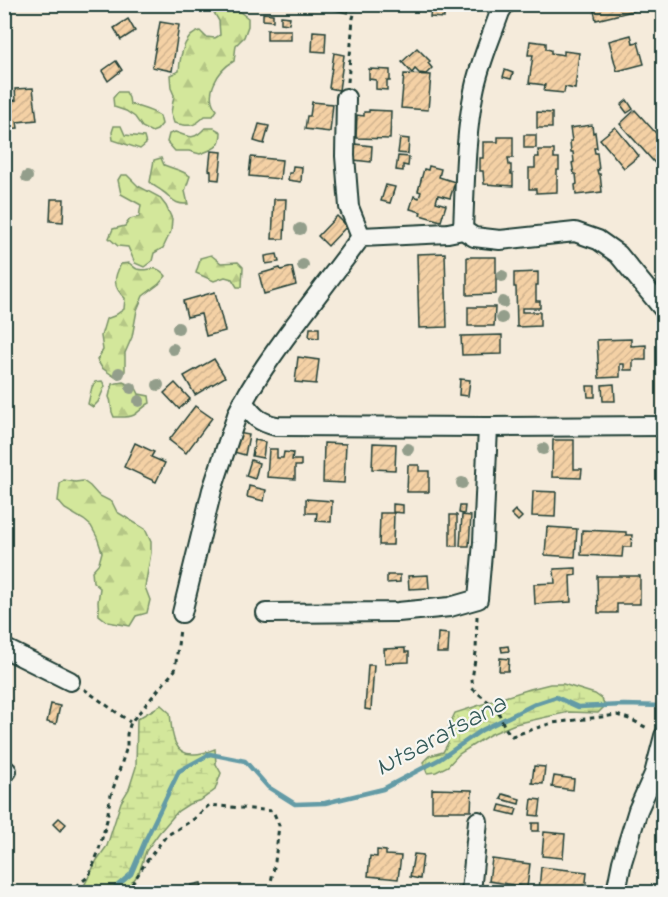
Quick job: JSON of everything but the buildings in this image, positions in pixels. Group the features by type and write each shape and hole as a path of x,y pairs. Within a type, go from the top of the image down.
{"street":[{"path":"463,230 468,126 474,89 498,7"},
{"path":"346,98 345,156 349,207 361,237"},
{"path":"182,613 212,490 238,412 260,372 313,298 361,237 448,233 463,230 474,237 500,240 575,232 598,240 618,254 663,310"},
{"path":"243,402 254,417 276,426 663,426"},
{"path":"266,613 398,612 450,607 478,599 488,427"},
{"path":"4,648 70,681"},
{"path":"616,892 622,862 638,810 654,774 663,737"},
{"path":"471,892 478,821"}],"path":[{"path":"346,98 353,18 357,4"},
{"path":"478,599 476,652 471,680 473,689 497,709 505,728 512,736 552,723 617,715 647,727 663,737"},
{"path":"69,892 88,876 98,853 110,798 127,747 127,734 131,722 175,670 182,613"},
{"path":"70,681 131,722"},
{"path":"128,892 146,862 166,836 194,819 209,805 273,811 279,825 270,887"},
{"path":"241,892 270,887 294,887 295,892"}],"green space":[{"path":"215,5 241,5 240,12 248,18 248,26 244,37 236,45 234,61 223,70 214,83 212,97 217,110 213,116 205,116 191,125 174,123 171,113 174,95 170,75 179,71 184,47 195,33 200,31 206,37 215,38 220,35 219,21 213,11"},
{"path":"118,92 126,92 130,104 160,116 162,124 157,130 152,132 142,127 135,117 114,107 113,98"},
{"path":"114,126 121,126 125,135 144,137 146,144 140,149 113,140"},
{"path":"205,128 214,128 221,132 218,145 209,151 200,154 175,151 167,142 169,134 175,132 194,136"},
{"path":"161,158 164,165 190,176 185,191 188,204 176,202 150,182 154,160"},
{"path":"121,175 127,175 138,186 159,197 172,219 171,231 163,248 154,253 152,261 144,267 135,263 128,247 118,246 109,238 113,229 125,226 130,219 139,217 141,205 121,194 118,180"},
{"path":"211,255 221,263 238,262 243,267 242,287 237,287 232,279 225,277 214,281 196,273 200,258"},
{"path":"129,263 137,269 158,270 166,276 143,296 137,310 132,337 125,353 125,371 118,379 102,368 97,360 103,350 101,336 106,319 124,309 125,298 115,282 121,264"},
{"path":"102,381 105,386 98,402 93,407 88,404 92,387 95,382"},
{"path":"123,382 136,388 139,394 149,396 150,403 132,416 114,417 109,397 112,384"},
{"path":"64,480 83,481 98,495 112,502 117,512 145,529 151,542 145,587 150,600 147,613 136,616 130,626 108,622 99,615 100,588 93,582 92,571 99,563 102,552 91,526 65,509 58,501 60,484"},
{"path":"550,684 563,684 595,694 602,699 605,706 598,713 569,712 515,724 489,735 459,754 448,766 436,772 427,773 423,762 429,756 443,752 448,743 446,732 455,713"},
{"path":"161,705 170,713 172,734 181,751 195,754 215,749 216,764 221,773 215,790 178,811 146,851 139,873 128,888 122,892 81,892 97,860 107,846 121,802 129,789 136,767 137,719"}],"waterway":[{"name":"Ntsaratsana","path":"110,892 131,874 179,771 210,754 245,761 268,787 295,804 325,803 383,789 440,759 482,730 535,704 556,697 578,707 664,706"}]}
